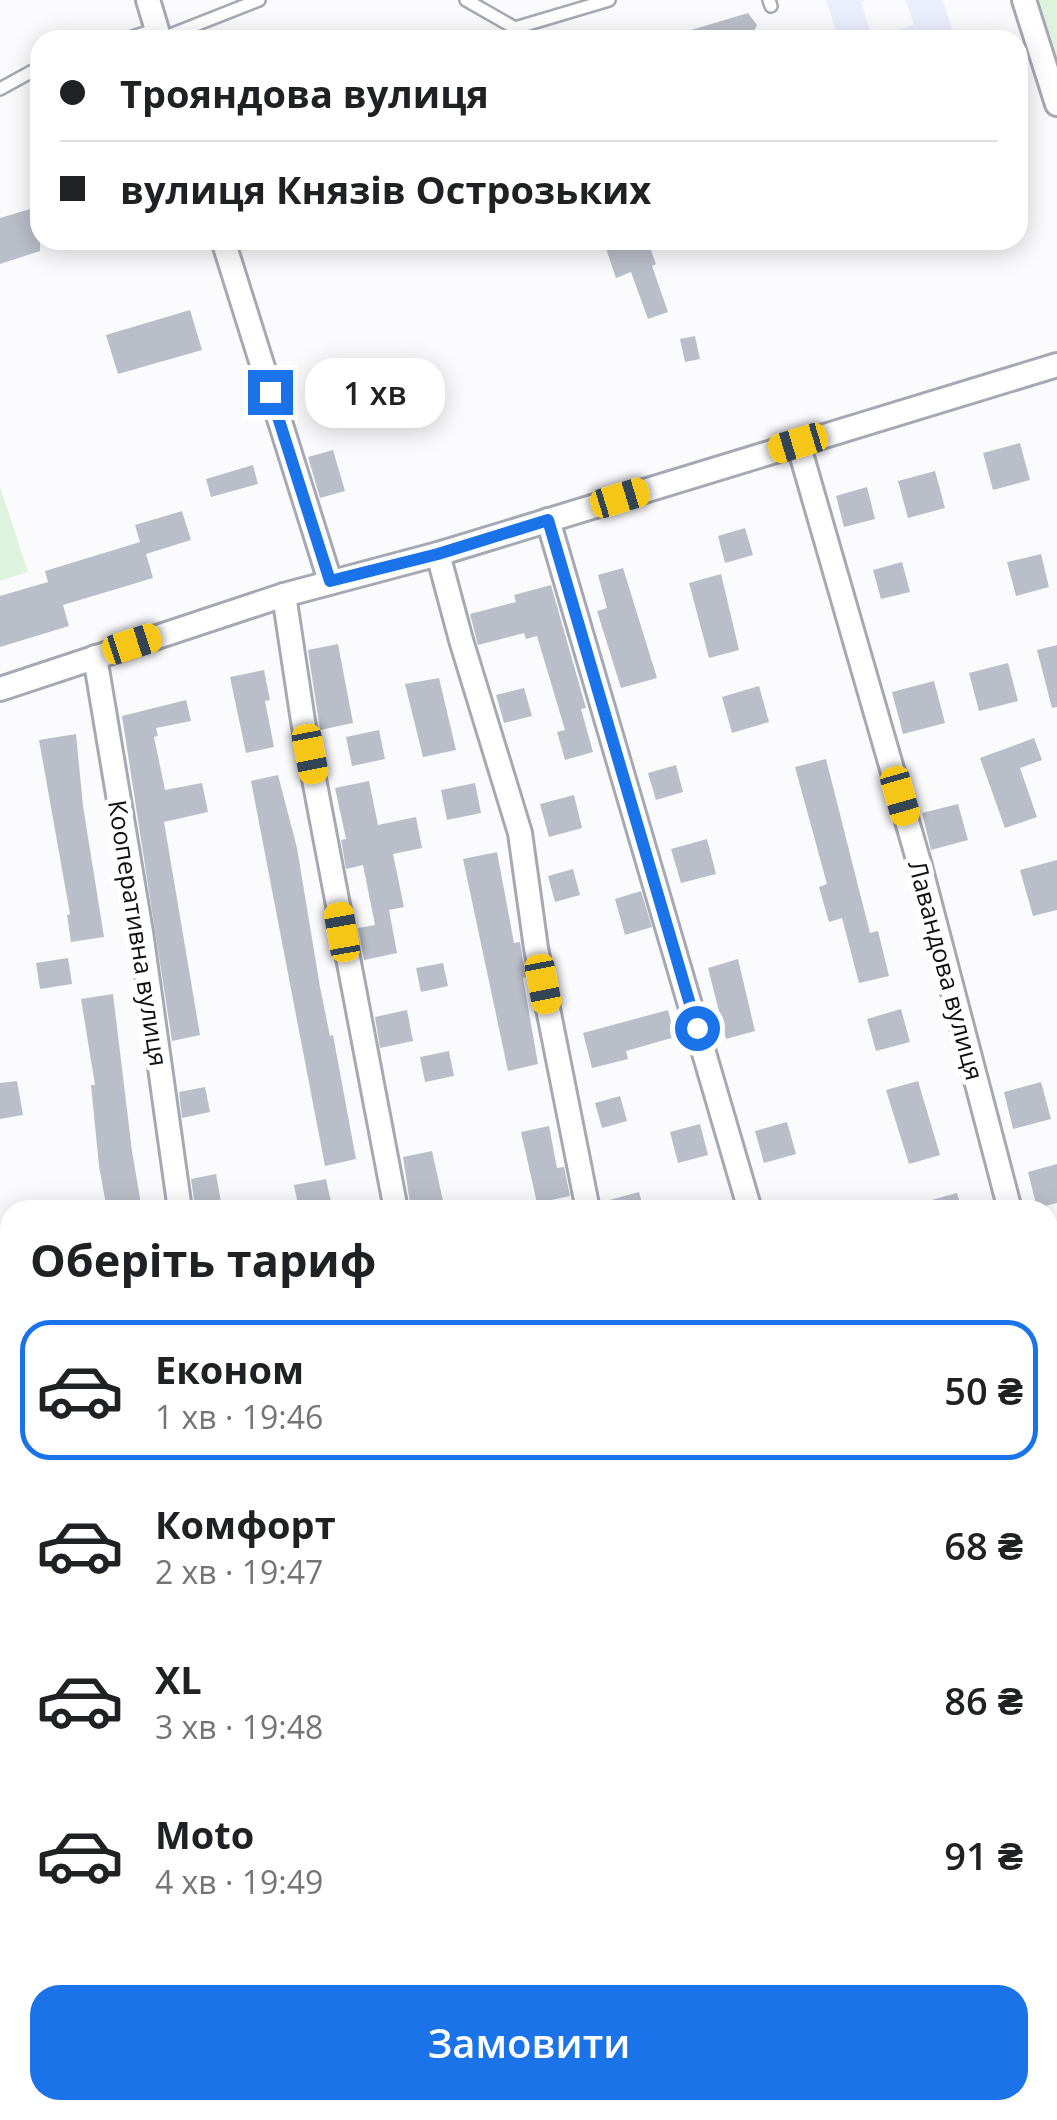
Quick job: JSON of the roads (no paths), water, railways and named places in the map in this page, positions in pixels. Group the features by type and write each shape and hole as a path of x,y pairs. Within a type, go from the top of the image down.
{"street":[{"path":"148,0 157,30"},
{"path":"1024,0 1057,104"},
{"path":"226,250 330,581"},
{"path":"0,689 284,595 438,554 1057,365"},
{"name":"Лавандова вулиця","path":"798,443 920,866 1007,1200"},
{"path":"548,520 747,1200"},
{"path":"438,554 520,833 536,948 586,1200"},
{"path":"284,595 303,722 394,1200"},
{"name":"Кооперативна вулиця","path":"95,656 141,932 179,1200"}],"lane":[{"path":"176,30 258,0"},
{"path":"466,0 515,28 610,0"},
{"path":"0,89 30,72"}]}
